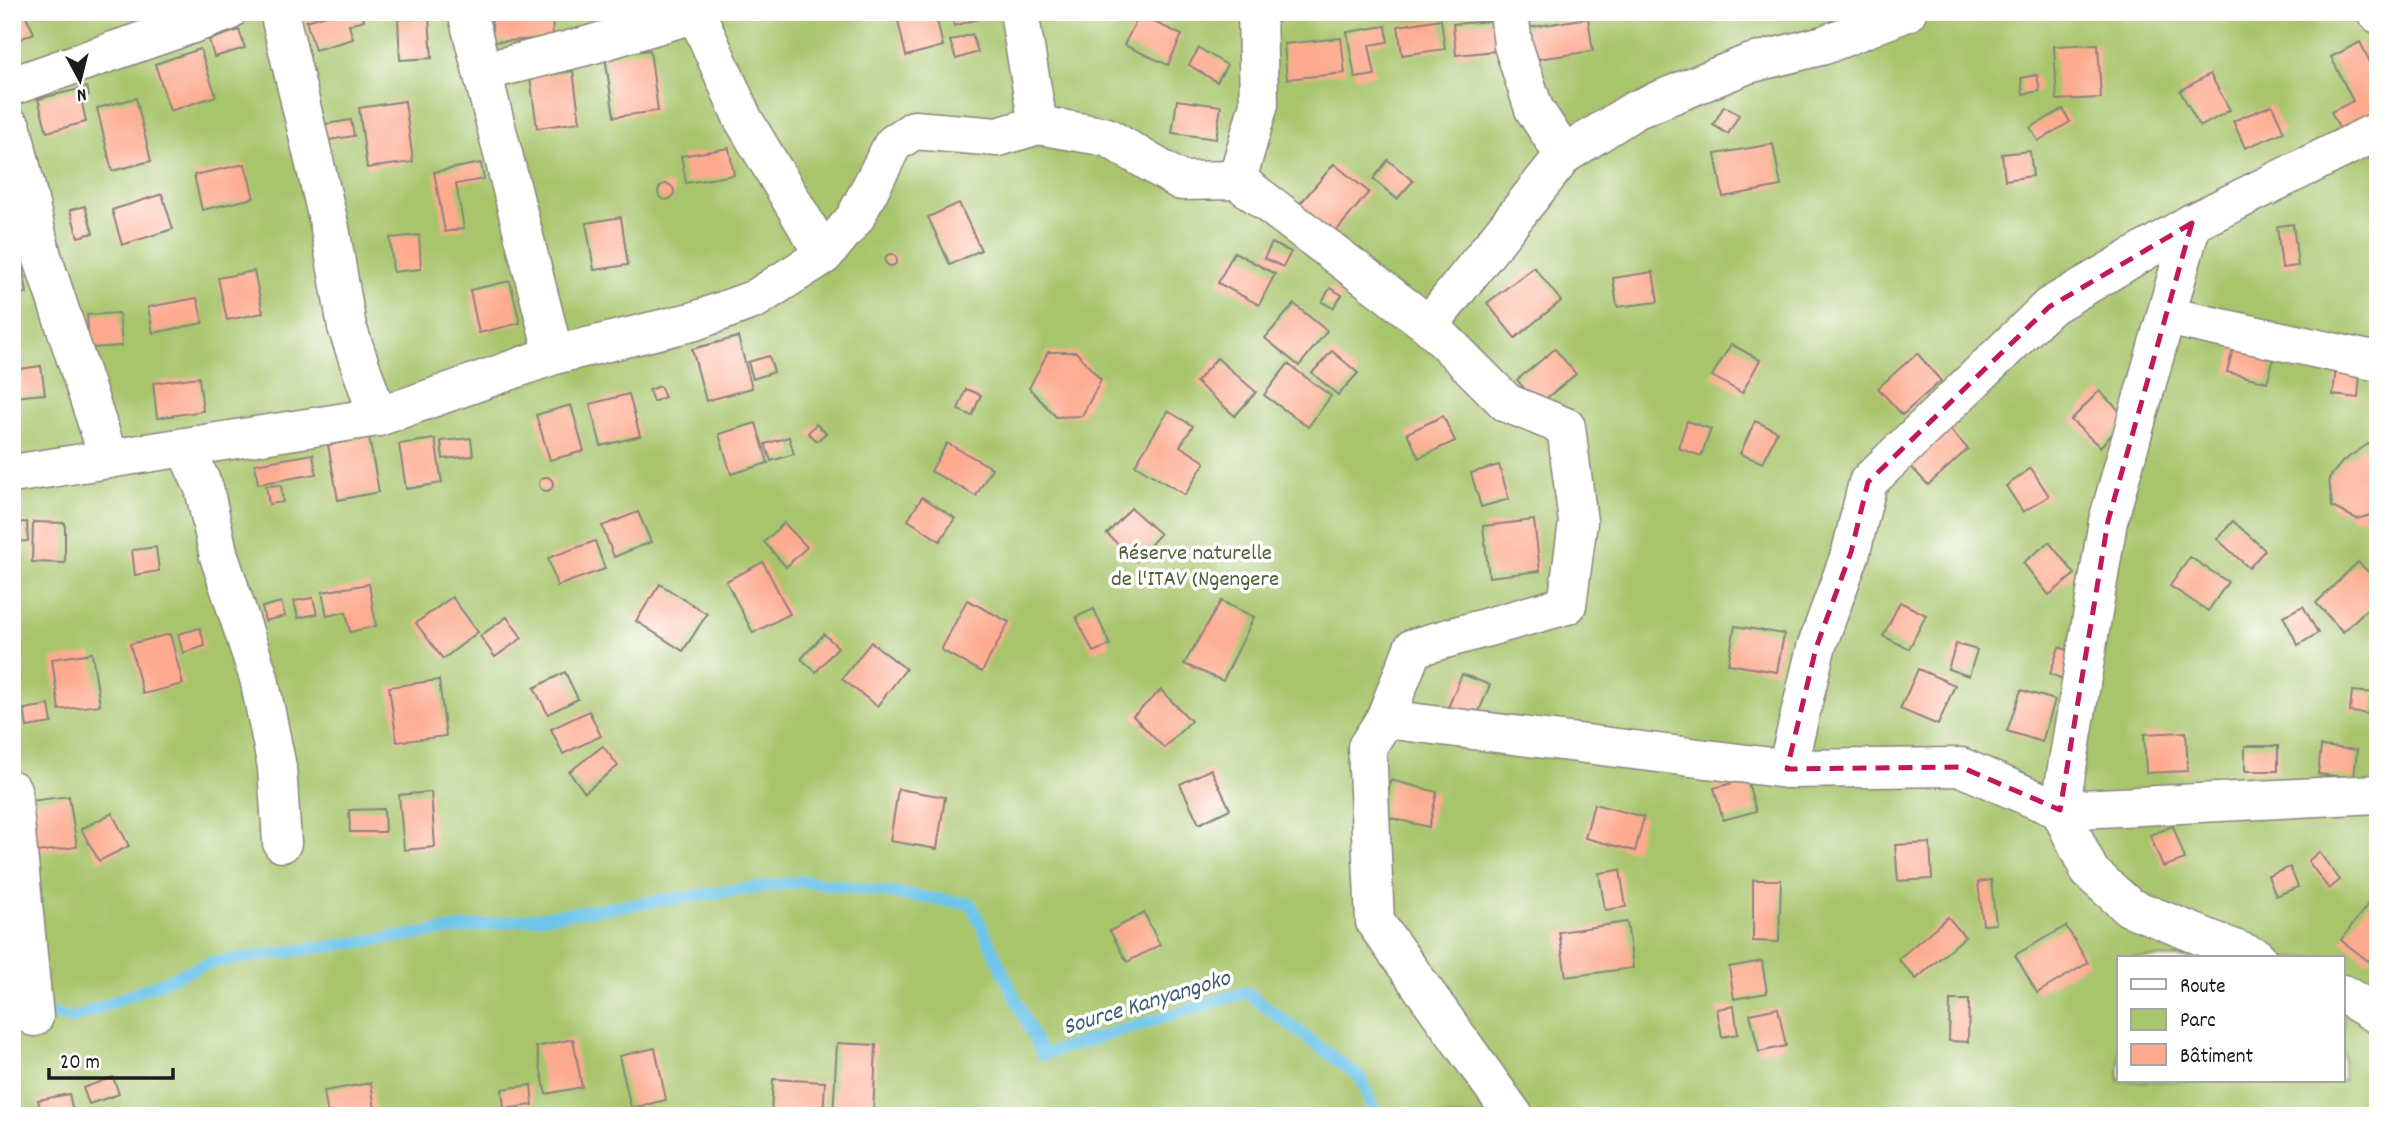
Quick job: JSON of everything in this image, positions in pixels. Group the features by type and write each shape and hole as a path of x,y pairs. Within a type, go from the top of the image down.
{"street":[{"path":"12,86 227,12"},
{"path":"279,12 330,228 347,327 378,418"},
{"path":"467,12 554,355"},
{"path":"482,72 590,46 696,12 743,119 824,254"},
{"path":"1019,12 1038,125"},
{"path":"1237,180 1259,104 1257,12"},
{"path":"1509,12 1513,45 1534,109 1564,155"},
{"path":"1429,325 1564,155 1635,110 1748,64 1824,45 1907,12"},
{"path":"12,474 378,418 554,355 629,339 707,317 755,299 824,254 855,218 893,144 914,130 998,137 1038,125 1107,137 1181,181 1237,180 1429,325 1507,403 1566,427 1578,522 1567,605 1413,648 1385,719 1367,747 1375,922 1514,1116"},
{"path":"12,128 42,256 109,459"},
{"path":"1787,769 1816,648 1851,552 1868,482 2049,307 2192,223 2378,131"},
{"path":"2192,223 2108,521 2060,810 2090,872 2129,908 2252,956"},
{"path":"2166,316 2378,362"},
{"path":"184,447 204,488 219,556 259,678 277,767 282,843"},
{"path":"1385,719 1787,769 1961,767 2060,810 2378,794"},
{"path":"12,790 34,1017"},
{"path":"2344,996 2378,1014"}],"highlighted area":[{"path":"2192,223 2108,521 2060,810 1961,767 1787,769 1816,648 1851,552 1868,482 2049,307"}],"green space":[{"name":"Réserve naturelle de l'ITAV (Ngengere","path":"12,12 2378,12 2378,1116 12,1116"}],"building":[{"path":"12,12 24,12 34,33 12,43"},
{"path":"336,12 361,12 364,20 349,25 353,39 315,50 306,21"},
{"path":"491,12 552,12 553,38 493,42"},
{"path":"896,12 935,12 943,46 906,56"},
{"path":"951,12 994,12 995,14 954,26"},
{"path":"1139,15 1182,35 1168,65 1124,45"},
{"path":"429,18 432,58 400,60 398,19"},
{"path":"1588,18 1593,51 1531,60 1526,28"},
{"path":"1441,19 1445,49 1402,55 1398,26"},
{"path":"1493,21 1496,51 1456,55 1453,24"},
{"path":"1386,26 1388,42 1369,45 1375,75 1355,78 1347,32"},
{"path":"239,30 245,48 214,57 209,40"},
{"path":"972,34 978,52 956,59 950,41"},
{"path":"1341,38 1345,73 1287,79 1284,44"},
{"path":"2360,42 2378,78 2378,116 2342,134 2331,112 2353,101 2331,57"},
{"path":"2098,44 2101,98 2057,100 2054,46"},
{"path":"1199,48 1227,65 1217,82 1189,65"},
{"path":"200,49 216,96 170,111 155,64"},
{"path":"650,50 658,111 614,117 605,56"},
{"path":"573,71 580,122 537,128 530,77"},
{"path":"2210,74 2230,110 2200,127 2180,91"},
{"path":"2037,75 2040,91 2023,94 2021,78"},
{"path":"87,87 89,95 81,98 86,122 47,132 38,99"},
{"path":"136,98 151,161 112,171 97,108"},
{"path":"1177,100 1221,106 1216,139 1172,133"},
{"path":"405,101 413,162 367,168 359,108"},
{"path":"2272,105 2284,132 2245,148 2233,121"},
{"path":"1724,106 1739,115 1728,134 1713,125"},
{"path":"2063,109 2070,122 2038,141 2030,128"},
{"path":"351,120 354,136 322,141 319,125"},
{"path":"1773,144 1781,186 1723,197 1715,154"},
{"path":"729,148 734,175 686,183 681,156"},
{"path":"2030,151 2033,176 2005,180 2002,154"},
{"path":"1388,160 1413,181 1397,199 1373,179"},
{"path":"481,163 484,179 456,184 464,228 445,232 434,172"},
{"path":"245,164 254,198 202,210 194,175"},
{"path":"1334,164 1369,192 1333,235 1298,206"},
{"path":"663,184 669,184 674,192 672,198 663,200 658,195 658,189"},
{"path":"162,194 173,229 122,245 112,210"},
{"path":"959,203 981,250 950,265 928,217"},
{"path":"85,206 93,233 78,237 70,210"},
{"path":"621,217 628,265 594,270 586,223"},
{"path":"2293,224 2298,266 2282,268 2277,226"},
{"path":"419,235 421,269 393,272 390,238"},
{"path":"1272,243 1291,252 1283,267 1264,258"},
{"path":"1234,252 1275,274 1259,305 1218,283"},
{"path":"891,254 897,260 891,266 885,260"},
{"path":"22,263 27,293 12,295 12,264"},
{"path":"1534,267 1561,301 1515,338 1487,303"},
{"path":"254,271 263,313 227,320 218,278"},
{"path":"1653,272 1658,302 1617,307 1613,278"},
{"path":"510,281 520,323 479,333 470,290"},
{"path":"1330,288 1342,295 1333,308 1322,302"},
{"path":"197,298 203,323 153,333 148,307"},
{"path":"1294,304 1327,331 1299,366 1265,338"},
{"path":"119,313 122,346 89,348 87,315"},
{"path":"738,337 752,388 706,401 692,349"},
{"path":"2235,341 2276,352 2267,382 2227,372"},
{"path":"1731,344 1760,360 1742,393 1712,376"},
{"path":"1555,349 1576,374 1538,405 1517,380"},
{"path":"1332,351 1358,373 1338,395 1312,373"},
{"path":"1048,352 1076,352 1101,380 1082,416 1056,417 1029,388"},
{"path":"1917,353 1941,381 1902,415 1878,388"},
{"path":"769,356 774,372 753,379 748,362"},
{"path":"1217,358 1256,392 1235,416 1196,382"},
{"path":"2337,358 2361,361 2358,398 2333,395"},
{"path":"1288,364 1331,396 1308,427 1264,395"},
{"path":"41,366 45,394 13,397 12,370"},
{"path":"199,377 203,411 157,418 153,383"},
{"path":"660,386 665,397 653,402 649,390"},
{"path":"966,389 981,395 972,416 958,410"},
{"path":"2099,391 2127,418 2100,447 2071,420"},
{"path":"629,394 640,436 601,446 590,404"},
{"path":"571,405 584,451 550,460 536,415"},
{"path":"1168,411 1193,426 1180,446 1205,462 1185,495 1135,465"},
{"path":"1443,416 1455,441 1419,458 1407,433"},
{"path":"1687,421 1711,429 1701,456 1678,448"},
{"path":"1755,421 1777,431 1763,463 1740,454"},
{"path":"756,423 768,463 731,474 719,434"},
{"path":"816,424 826,433 817,441 808,433"},
{"path":"1945,424 1968,449 1928,485 1905,460"},
{"path":"369,437 379,492 338,500 328,445"},
{"path":"789,437 794,454 771,461 765,444"},
{"path":"471,438 473,456 443,459 441,441"},
{"path":"435,439 442,483 406,489 399,444"},
{"path":"947,443 992,468 976,496 931,471"},
{"path":"2368,444 2378,445 2378,513 2357,519 2332,507 2329,478 2343,461"},
{"path":"313,454 316,474 258,484 255,464"},
{"path":"1499,465 1509,499 1481,507 1471,473"},
{"path":"2031,468 2049,496 2023,512 2006,486"},
{"path":"543,477 549,477 553,484 549,491 543,491 539,487 539,481"},
{"path":"281,485 283,502 269,504 266,486"},
{"path":"922,497 955,518 940,541 908,520"},
{"path":"1131,508 1160,534 1136,561 1107,534"},
{"path":"638,512 651,542 614,557 602,526"},
{"path":"1534,520 1540,571 1489,577 1483,526"},
{"path":"2233,521 2265,550 2249,568 2217,539"},
{"path":"27,522 28,541 12,542 12,523"},
{"path":"33,522 65,523 65,563 32,562"},
{"path":"784,523 807,547 786,567 764,542"},
{"path":"595,541 605,569 557,586 548,558"},
{"path":"2049,542 2075,574 2049,595 2023,563"},
{"path":"156,547 159,571 135,575 132,550"},
{"path":"2190,557 2228,582 2208,611 2170,586"},
{"path":"763,562 790,614 753,633 726,581"},
{"path":"2358,562 2378,581 2378,598 2343,632 2316,603"},
{"path":"369,584 376,626 350,632 346,612 327,616 322,592"},
{"path":"660,584 707,614 683,651 636,621"},
{"path":"452,597 478,632 443,659 416,623"},
{"path":"313,598 317,614 298,618 294,601"},
{"path":"967,600 1009,622 982,672 941,650"},
{"path":"1221,601 1254,617 1223,681 1184,664"},
{"path":"281,602 285,616 265,621 262,607"},
{"path":"1900,602 1926,615 1909,649 1883,636"},
{"path":"2303,606 2318,633 2298,645 2283,616"},
{"path":"1094,609 1110,645 1093,652 1076,617"},
{"path":"507,617 522,638 495,657 480,636"},
{"path":"1735,626 1784,634 1777,672 1728,664"},
{"path":"200,628 205,646 183,653 178,634"},
{"path":"170,634 183,684 143,694 130,644"},
{"path":"824,634 838,647 816,672 801,659"},
{"path":"871,642 906,669 877,706 842,679"},
{"path":"1956,644 1977,650 1969,676 1948,669"},
{"path":"2059,647 2073,652 2063,679 2050,674"},
{"path":"92,653 100,705 59,710 52,659"},
{"path":"1918,669 1955,685 1938,725 1900,709"},
{"path":"565,672 578,699 548,714 534,688"},
{"path":"1462,674 1490,685 1475,721 1447,710"},
{"path":"439,680 446,736 397,742 389,687"},
{"path":"1161,690 1191,721 1164,748 1133,716"},
{"path":"2021,690 2055,700 2042,742 2007,731"},
{"path":"2352,691 2374,693 2372,714 2350,712"},
{"path":"49,705 52,723 27,727 24,709"},
{"path":"589,711 601,736 563,754 551,729"},
{"path":"2186,732 2188,771 2146,773 2144,734"},
{"path":"603,746 618,766 585,792 569,772"},
{"path":"2245,746 2278,746 2278,771 2245,771"},
{"path":"2321,746 2357,750 2354,778 2318,774"},
{"path":"1211,769 1230,809 1199,824 1180,784"},
{"path":"1747,779 1756,811 1723,820 1714,788"},
{"path":"1391,780 1437,792 1429,827 1382,816"},
{"path":"898,789 945,797 937,849 890,841"},
{"path":"431,792 435,847 404,850 399,795"},
{"path":"69,796 77,847 37,852 30,801"},
{"path":"1594,804 1644,817 1635,851 1585,838"},
{"path":"384,809 385,832 350,832 349,810"},
{"path":"112,813 129,846 99,861 81,829"},
{"path":"2173,826 2185,859 2163,867 2150,835"},
{"path":"1930,843 1932,879 1898,881 1895,845"},
{"path":"2319,852 2340,880 2329,889 2308,861"},
{"path":"2290,867 2298,887 2276,896 2268,876"},
{"path":"1620,870 1626,907 1605,910 1599,873"},
{"path":"1753,880 1781,880 1779,942 1753,941"},
{"path":"1991,880 1996,924 1983,925 1978,882"},
{"path":"2371,900 2378,905 2378,950 2368,961 2341,940"},
{"path":"1144,913 1160,945 1127,962 1110,931"},
{"path":"1948,917 1965,937 1916,979 1898,959"},
{"path":"1627,922 1633,968 1566,977 1559,932"},
{"path":"2066,926 2088,963 2037,993 2015,955"},
{"path":"1762,961 1767,993 1734,999 1729,967"},
{"path":"1950,1000 1969,1000 1968,1042 1949,1041"},
{"path":"1734,1006 1738,1034 1722,1037 1717,1009"},
{"path":"1778,1008 1786,1046 1759,1052 1750,1014"},
{"path":"573,1039 582,1087 546,1094 536,1047"},
{"path":"837,1043 876,1045 873,1116 833,1116"},
{"path":"655,1048 666,1100 631,1108 619,1056"},
{"path":"113,1077 119,1094 89,1104 83,1088"},
{"path":"773,1079 825,1082 823,1116 771,1114"},
{"path":"371,1083 376,1116 328,1116 324,1091"},
{"path":"531,1085 533,1105 504,1109 502,1089"},
{"path":"69,1094 74,1116 42,1116 38,1100"}],"waterway":[{"name":"Source Kanyangoko","path":"12,1005 72,1019 208,963 804,881 971,904 1042,1055 1246,992 1361,1078 1376,1116"}]}
